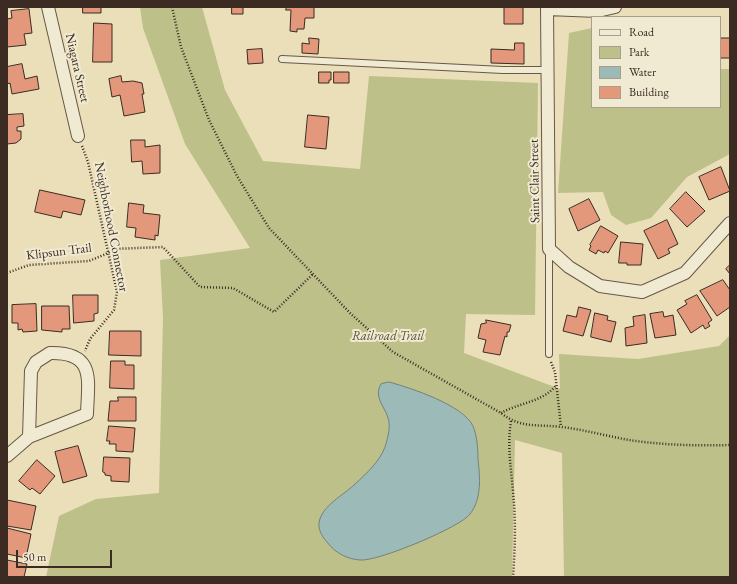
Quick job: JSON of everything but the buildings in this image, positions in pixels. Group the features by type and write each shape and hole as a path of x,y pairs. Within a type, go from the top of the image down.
{"street":[{"name":"Niagara Street","path":"48,7 78,136"},
{"path":"547,8 598,11 616,7"},
{"name":"Saint Clair Street","path":"547,8 549,249"},
{"path":"549,249 569,267 600,286 642,292 685,273 730,223"},
{"path":"7,456 29,437 87,414 88,377 86,368 80,360 65,353 50,354 36,362 31,370 29,379 29,437"}],"lane":[{"path":"282,59 503,70 548,70"},
{"name":"Saint Clair Street","path":"549,249 549,354"}],"path":[{"path":"172,7 181,47 206,113 237,176 269,228 350,313 393,352 501,413 511,421 524,424 561,427 629,440 686,446 730,446"},
{"name":"Neighborhood Connector","path":"78,136 88,162 109,253 116,292 114,310 90,339 80,360"},
{"name":"Klipsun Trail","path":"7,273 22,266 35,264 67,264 89,261 109,253 113,249 163,247 200,287 233,288 274,312 313,274"},
{"path":"549,354 554,372 561,427"},
{"path":"501,413 512,407 535,400 551,392 556,385"},
{"path":"511,421 508,441 516,544 513,577"}],"green space":[{"name":"Railroad Trail","path":"140,7 202,7 225,90 263,161 360,169 369,76 538,83 535,315 466,314 464,353 560,389 559,354 638,359 719,346 730,335 730,577 564,577 562,453 515,440 512,577 46,577 59,516 96,499 159,493 163,318 160,260 250,248 185,144 143,28"},
{"path":"591,28 591,108 721,108 721,69 730,69 730,154 687,177 651,218 626,225 611,215 603,192 558,193 569,33"}],"water":[{"path":"389,382 410,388 448,404 467,418 473,426 477,442 480,480 477,502 470,514 463,520 436,535 400,550 369,559 360,560 346,557 330,546 321,534 319,523 328,506 364,476 383,452 389,432 389,426 388,418 378,394 381,384"}]}
